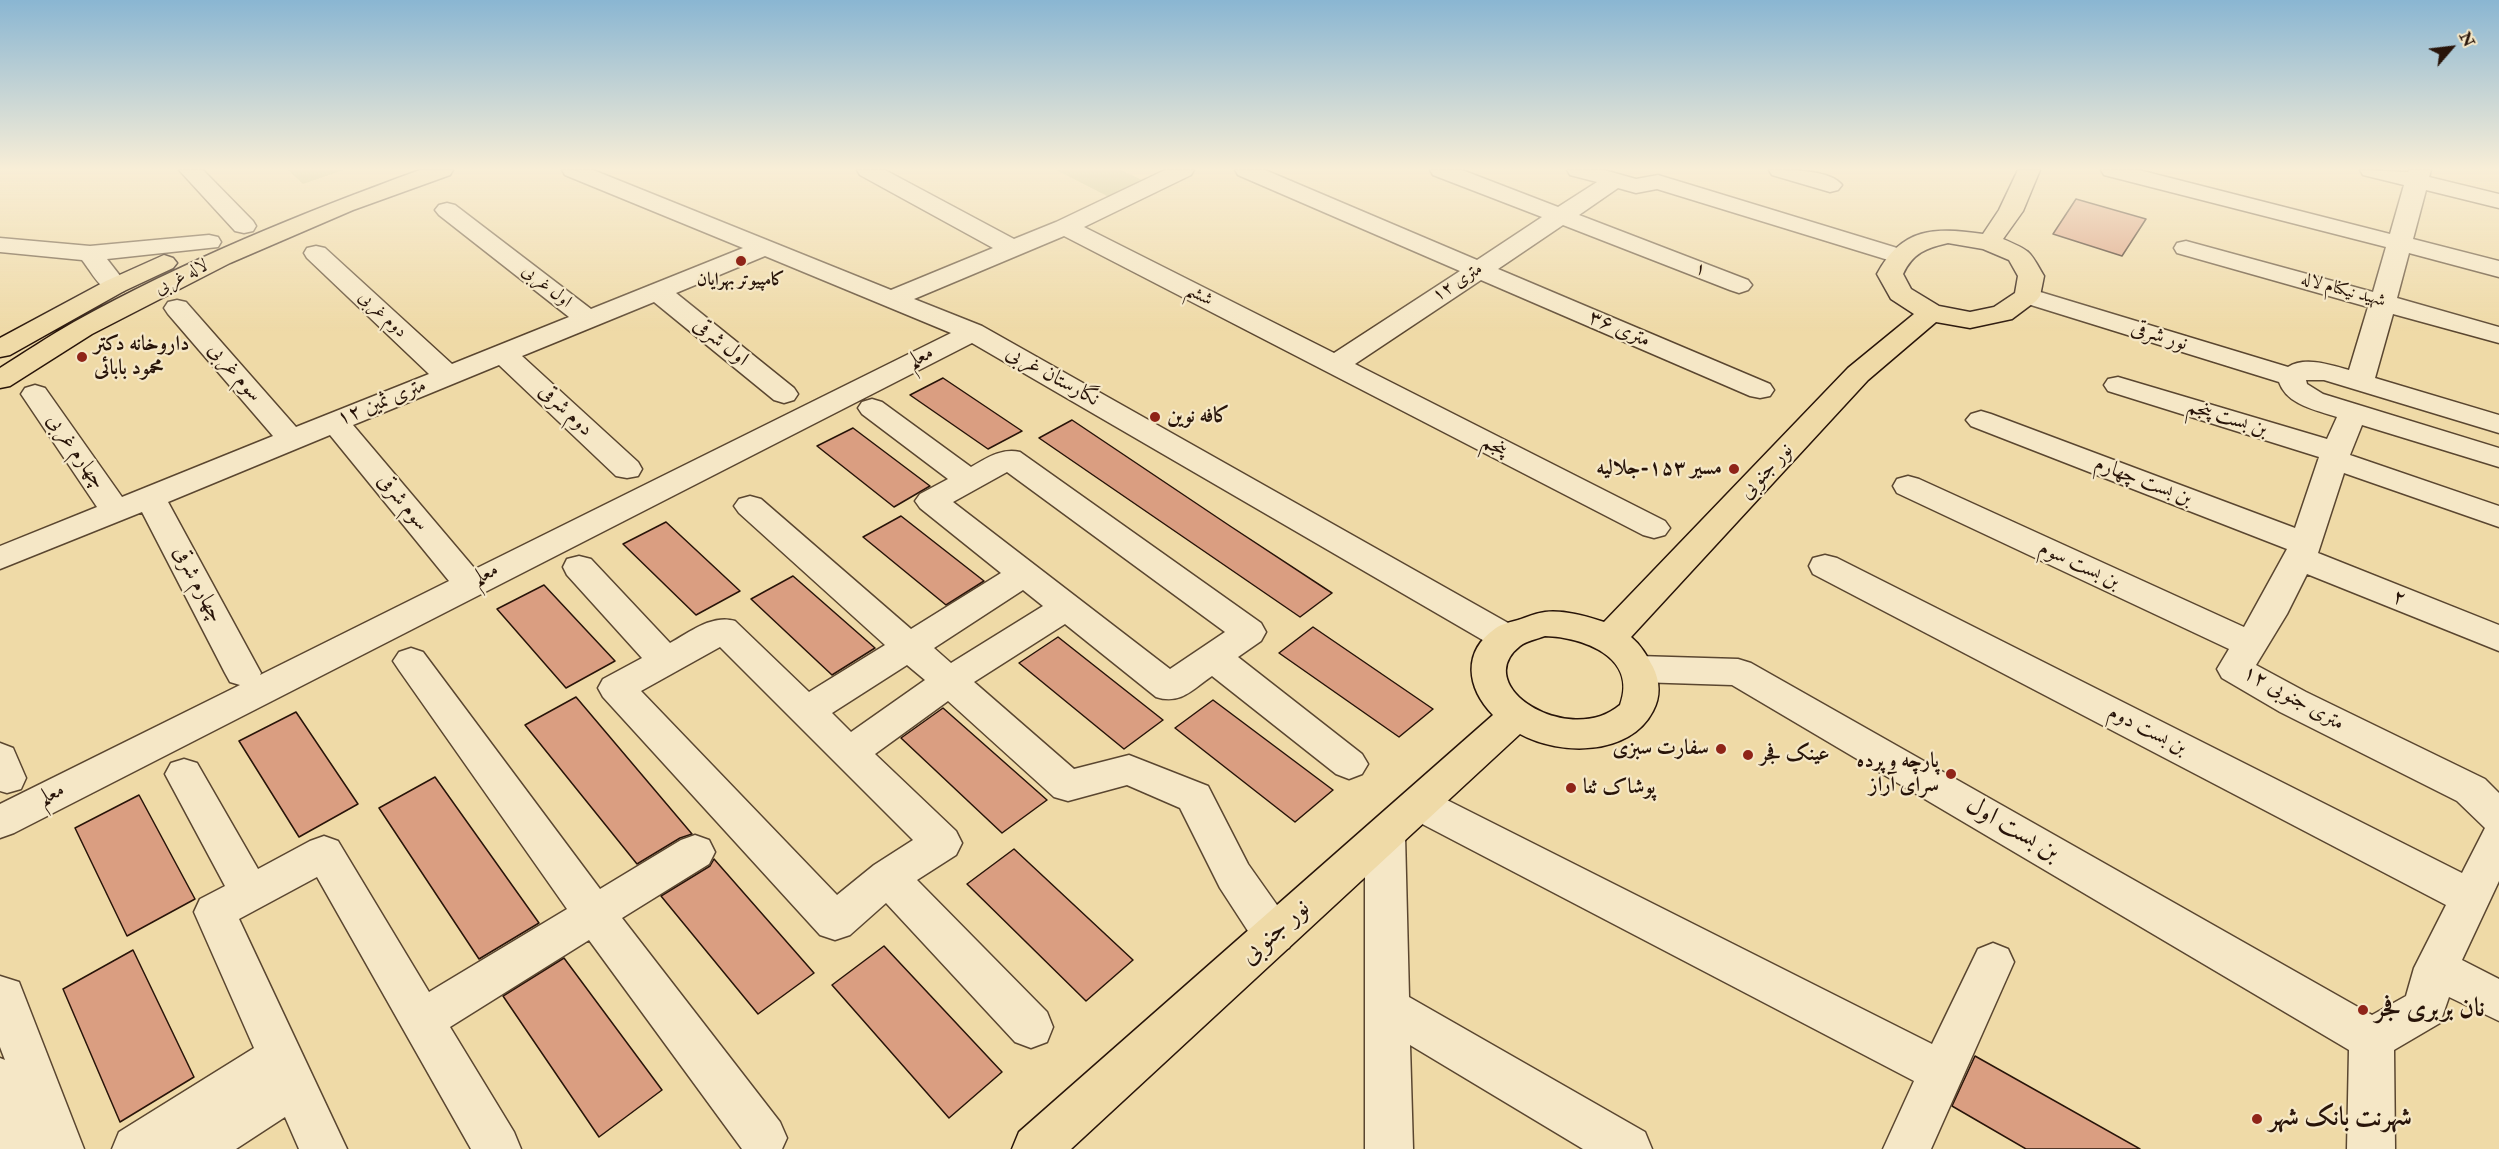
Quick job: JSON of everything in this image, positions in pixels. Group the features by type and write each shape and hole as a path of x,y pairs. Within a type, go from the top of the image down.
{"main road":[{"name":"لاله غربی","path":"0,349 115,286 250,224"},
{"name":"لاله غربی","path":"0,381 83,328 221,258 301,224"},
{"path":"1989,242 2002,224"},
{"path":"1948,236 1989,242 2019,255 2031,276 2026,296 2003,313 1970,320 1931,313 1899,294 1890,274 1898,256 1915,243 1948,236"},
{"name":"نور جنوبی","path":"1609,639 1858,374 1931,313"},
{"path":"1543,624 1577,627 1609,639 1626,652 1638,669 1643,687 1640,704 1630,718 1612,730 1589,735 1564,735 1538,728 1516,716 1500,701 1490,684 1488,666 1493,650 1505,637 1522,628 1543,624"},
{"name":"نور جنوبی","path":"1036,1149 1516,716"}],"street":[{"name":"اول غربی","path":"465,224 588,319"},
{"name":"نگارستان غربی","path":"704,224 973,332 1505,637"},
{"path":"966,224 1013,249"},
{"path":"891,299 1072,224"},
{"name":"۳۶ متری","path":"1371,224 1760,390"},
{"name":"۱۲ متری","path":"1333,366 1549,224"},
{"name":"۱","path":"1581,224 1739,285"},
{"path":"1800,224 1898,256"},
{"path":"2320,224 2499,269"},
{"name":"۱۲ متری جنوبی","path":"2405,224 2356,397 2302,551 2270,614 2235,669 2293,702 2471,790 2499,817"},
{"name":"ششم","path":"1065,227 1333,366"},
{"path":"0,245 90,253 209,242"},
{"name":"۱۲ متری ثمین","path":"0,558 764,248"},
{"name":"شهید نیکنام لاله","path":"2186,248 2499,335"},
{"path":"90,253 115,286"},
{"name":"دوم غربی","path":"316,253 448,376"},
{"name":"اول شرقی","path":"657,291 784,394"},
{"name":"نور شرقی","path":"2026,296 2291,377 2295,388 2313,400 2356,397 2499,424"},
{"name":"سوم غربی","path":"177,308 291,440"},
{"name":"معلم","path":"0,822 973,332"},
{"name":"دوم شرقی","path":"503,354 627,469"},
{"name":"پنجم","path":"1333,366 1654,528"},
{"name":"بن بست پنجم","path":"2118,385 2334,456 2499,517"},
{"name":"چهارم غربی","path":"34,394 116,511"},
{"name":"نور شرقی","path":"2356,397 2499,458"},
{"path":"872,408 970,481"},
{"name":"بن بست چهارم","path":"1981,420 2302,551"},
{"name":"سوم شرقی","path":"335,422 469,584"},
{"path":"1009,459 1250,632 1169,688 931,501 970,481 1009,459"},
{"name":"بن بست سوم","path":"1908,486 2251,645"},
{"name":"چهارم شرقی","path":"150,497 243,674"},
{"path":"750,506 1068,786 1129,770 1194,797 1234,876 1274,934"},
{"name":"۲","path":"2302,551 2499,639"},
{"name":"بن بست دوم","path":"1826,566 2469,897"},
{"path":"579,567 666,661"},
{"path":"807,711 1024,574"},
{"path":"849,753 949,681 1067,607"},
{"path":"723,630 807,711 942,843 888,877 835,922 616,688 723,630"},
{"path":"1213,657 1349,764"},
{"path":"411,661 594,915 763,1138"},
{"name":"بن بست اول","path":"1638,669 1738,672 2372,1039"},
{"path":"184,774 250,893"},
{"path":"1419,804 1942,1072"},
{"path":"1385,835 1389,1149"},
{"path":"2371,1149 2372,1039 2424,1009 2436,968 2499,838"},
{"path":"422,1020 695,852"},
{"path":"323,1149 215,912 324,853 497,1149"},
{"path":"888,877 1031,1026"},
{"path":"1907,1149 1993,962"},
{"path":"2436,968 2499,1001"},
{"path":"0,996 4,996 60,1149"},
{"path":"1387,1008 1628,1149"},
{"path":"135,1149 287,1072"},
{"path":"193,1149 287,1072"},
{"path":"0,1080 22,1149"}],"building":[{"path":"2060,224 2143,224 2122,256 2053,234"},
{"path":"943,378 1022,431 988,449 910,395"},
{"path":"1072,420 1332,593 1300,617 1039,438"},
{"path":"853,428 930,486 894,507 817,446"},
{"path":"901,516 984,581 946,605 863,537"},
{"path":"666,522 740,591 696,615 623,544"},
{"path":"793,576 875,648 832,675 751,599"},
{"path":"544,585 615,661 566,688 497,609"},
{"path":"1313,627 1433,709 1399,737 1279,653"},
{"path":"1058,637 1163,720 1124,749 1019,663"},
{"path":"576,697 692,834 680,838 637,864 525,725"},
{"path":"1213,700 1333,790 1295,822 1175,728"},
{"path":"943,708 1047,800 1002,833 901,738"},
{"path":"296,712 358,804 299,837 239,741"},
{"path":"435,777 539,923 479,959 379,808"},
{"path":"139,795 195,899 127,936 75,828"},
{"path":"1014,849 1133,960 1086,1001 967,884"},
{"path":"714,859 814,973 758,1014 661,896 710,866"},
{"path":"884,946 1002,1072 949,1118 832,985"},
{"path":"133,950 194,1077 120,1122 63,989"},
{"path":"564,958 662,1090 599,1137 503,996"},
{"path":"1975,1056 2140,1149 2026,1149 1952,1106"}],"place":[{"name":"کامپیوتر بهرایان","path":"741,261"},
{"name":"داروخانه دکتر محمود بابائی","path":"82,357"},
{"name":"کافه نوین","path":"1155,417"},
{"name":"مسیر ۱۵۳-جلالیه","path":"1734,469"},
{"name":"سفارت سبزی","path":"1721,749"},
{"name":"عینک فجر","path":"1748,755"},
{"name":"پارچه و پرده سرای آراز","path":"1951,774"},
{"name":"پوشاک ثنا","path":"1571,788"},
{"name":"نان بربری فجر","path":"2363,1010"},
{"name":"شهرنت بانک شهر","path":"2257,1119"}]}
